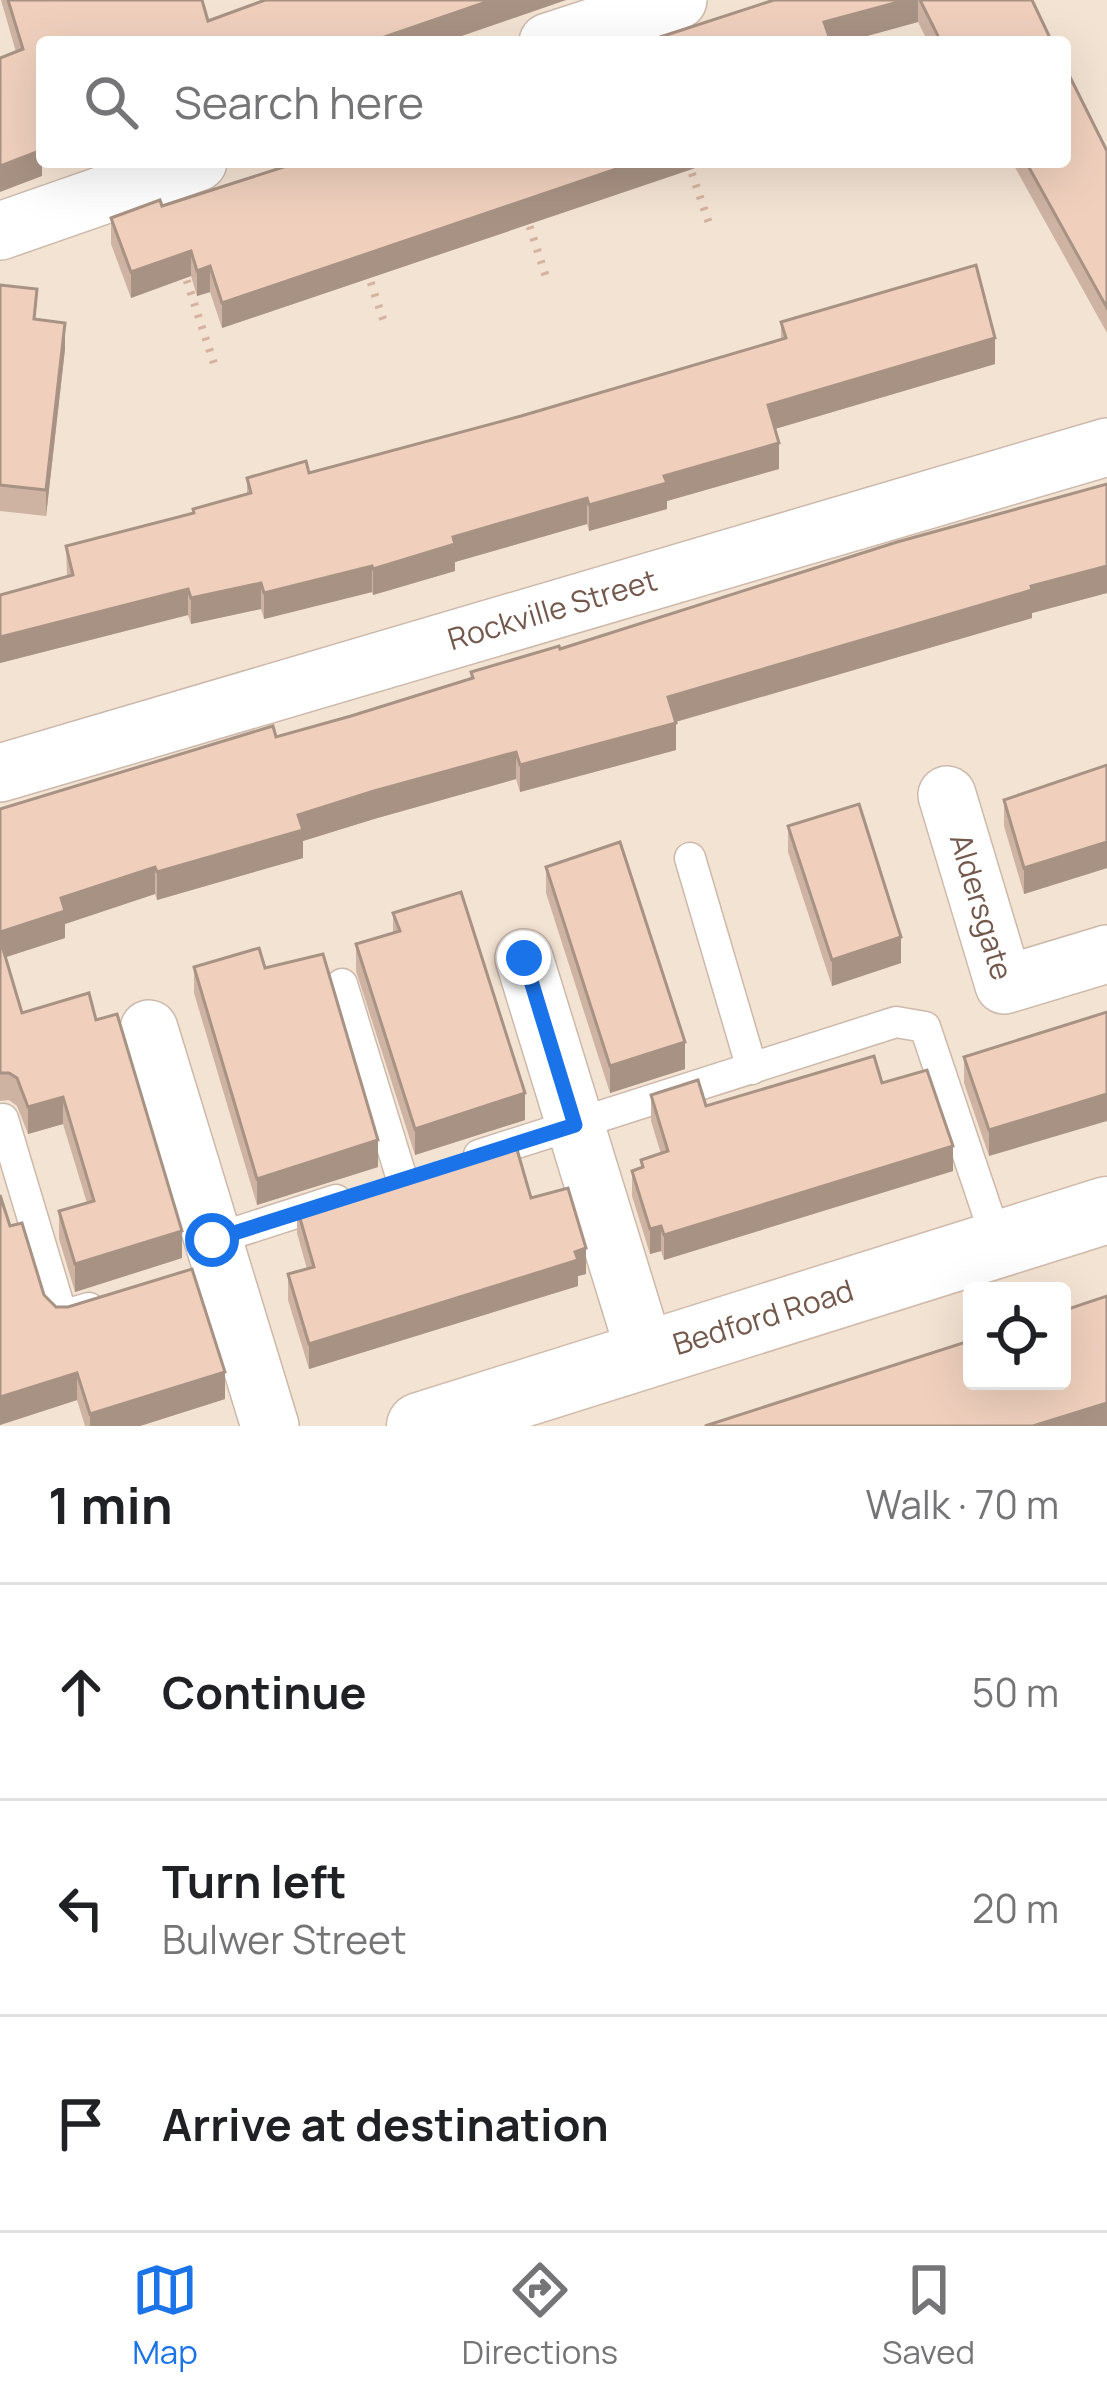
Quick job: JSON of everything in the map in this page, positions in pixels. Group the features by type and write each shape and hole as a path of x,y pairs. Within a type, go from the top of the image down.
{"main road":[{"name":"Bedford Road","path":"420,1426 1107,1210"}],"street":[{"path":"567,36 678,0"},
{"path":"0,231 181,168"},
{"name":"Rockville Street","path":"0,773 1107,447"},
{"name":"Aldersgate","path":"947,795 1004,985 1107,954"},
{"path":"524,958 646,1355"},
{"path":"149,1029 210,1260 269,1426"}],"lane":[{"path":"689,858 752,1069"},
{"path":"342,984 402,1179"},
{"path":"210,1260 402,1179 896,1022 925,1027 998,1244"},
{"path":"3,1119 62,1316 108,1302"}],"path":[{"path":"690,168 711,230"},
{"path":"521,200 546,278"},
{"path":"364,262 384,322"},
{"path":"182,263 216,370"}],"shaded area":[{"path":"0,0 1107,0 1107,1426 0,1426"}],"building":[{"path":"8,0 202,0 208,21 265,0 492,0 387,36 36,36 36,152 0,166 0,58 23,49"},
{"path":"774,0 906,0 824,22 829,36 663,36"},
{"path":"920,0 1032,0 1049,36 938,36"},
{"path":"1071,79 1107,151 1107,308 1029,168 1071,168"},
{"path":"280,168 619,168 222,303 210,266 197,271 191,251 131,272 111,218 160,200 162,206"},
{"path":"976,265 995,338 768,405 779,443 664,476 667,483 589,505 587,498 453,537 455,544 373,569 264,593 261,583 191,598 188,589 0,637 0,595 73,575 66,546 251,493 247,478 306,461 309,473 786,338 781,322"},
{"path":"0,285 37,289 34,319 65,323 46,490 0,485"},
{"path":"1107,484 1107,566 668,697 676,723 520,765 516,752 298,815 303,830 157,872 155,867 61,898 65,911 0,932 0,809 273,726 276,737 351,716 473,678 471,672 560,649 897,542"},
{"path":"1107,765 1107,842 1024,868 1004,800"},
{"path":"859,804 901,937 832,960 788,826"},
{"path":"620,842 685,1042 610,1066 546,867"},
{"path":"461,892 525,1093 415,1129 356,944 400,931 393,913"},
{"path":"0,939 22,1013 89,993 96,1020 117,1014 182,1231 75,1264 59,1211 94,1201 63,1097 28,1107 17,1078 0,1073"},
{"path":"259,948 265,968 323,954 378,1140 257,1179 194,967"},
{"path":"1107,1012 1107,1094 989,1130 964,1057"},
{"path":"874,1056 882,1083 927,1070 953,1146 664,1235 661,1226 650,1229 632,1171 643,1167 641,1160 668,1151 651,1095 698,1080 706,1106"},
{"path":"514,1139 531,1198 568,1188 586,1248 575,1252 578,1260 309,1344 288,1274 314,1267 297,1208"},
{"path":"0,1195 10,1226 22,1223 44,1295 56,1307 192,1269 225,1372 90,1414 77,1373 0,1397"},
{"path":"1107,1296 1107,1403 1033,1426 705,1426 963,1343 963,1390 1071,1390 1071,1308"}],"route":[{"path":"212,1240 575,1125 524,958"}]}
